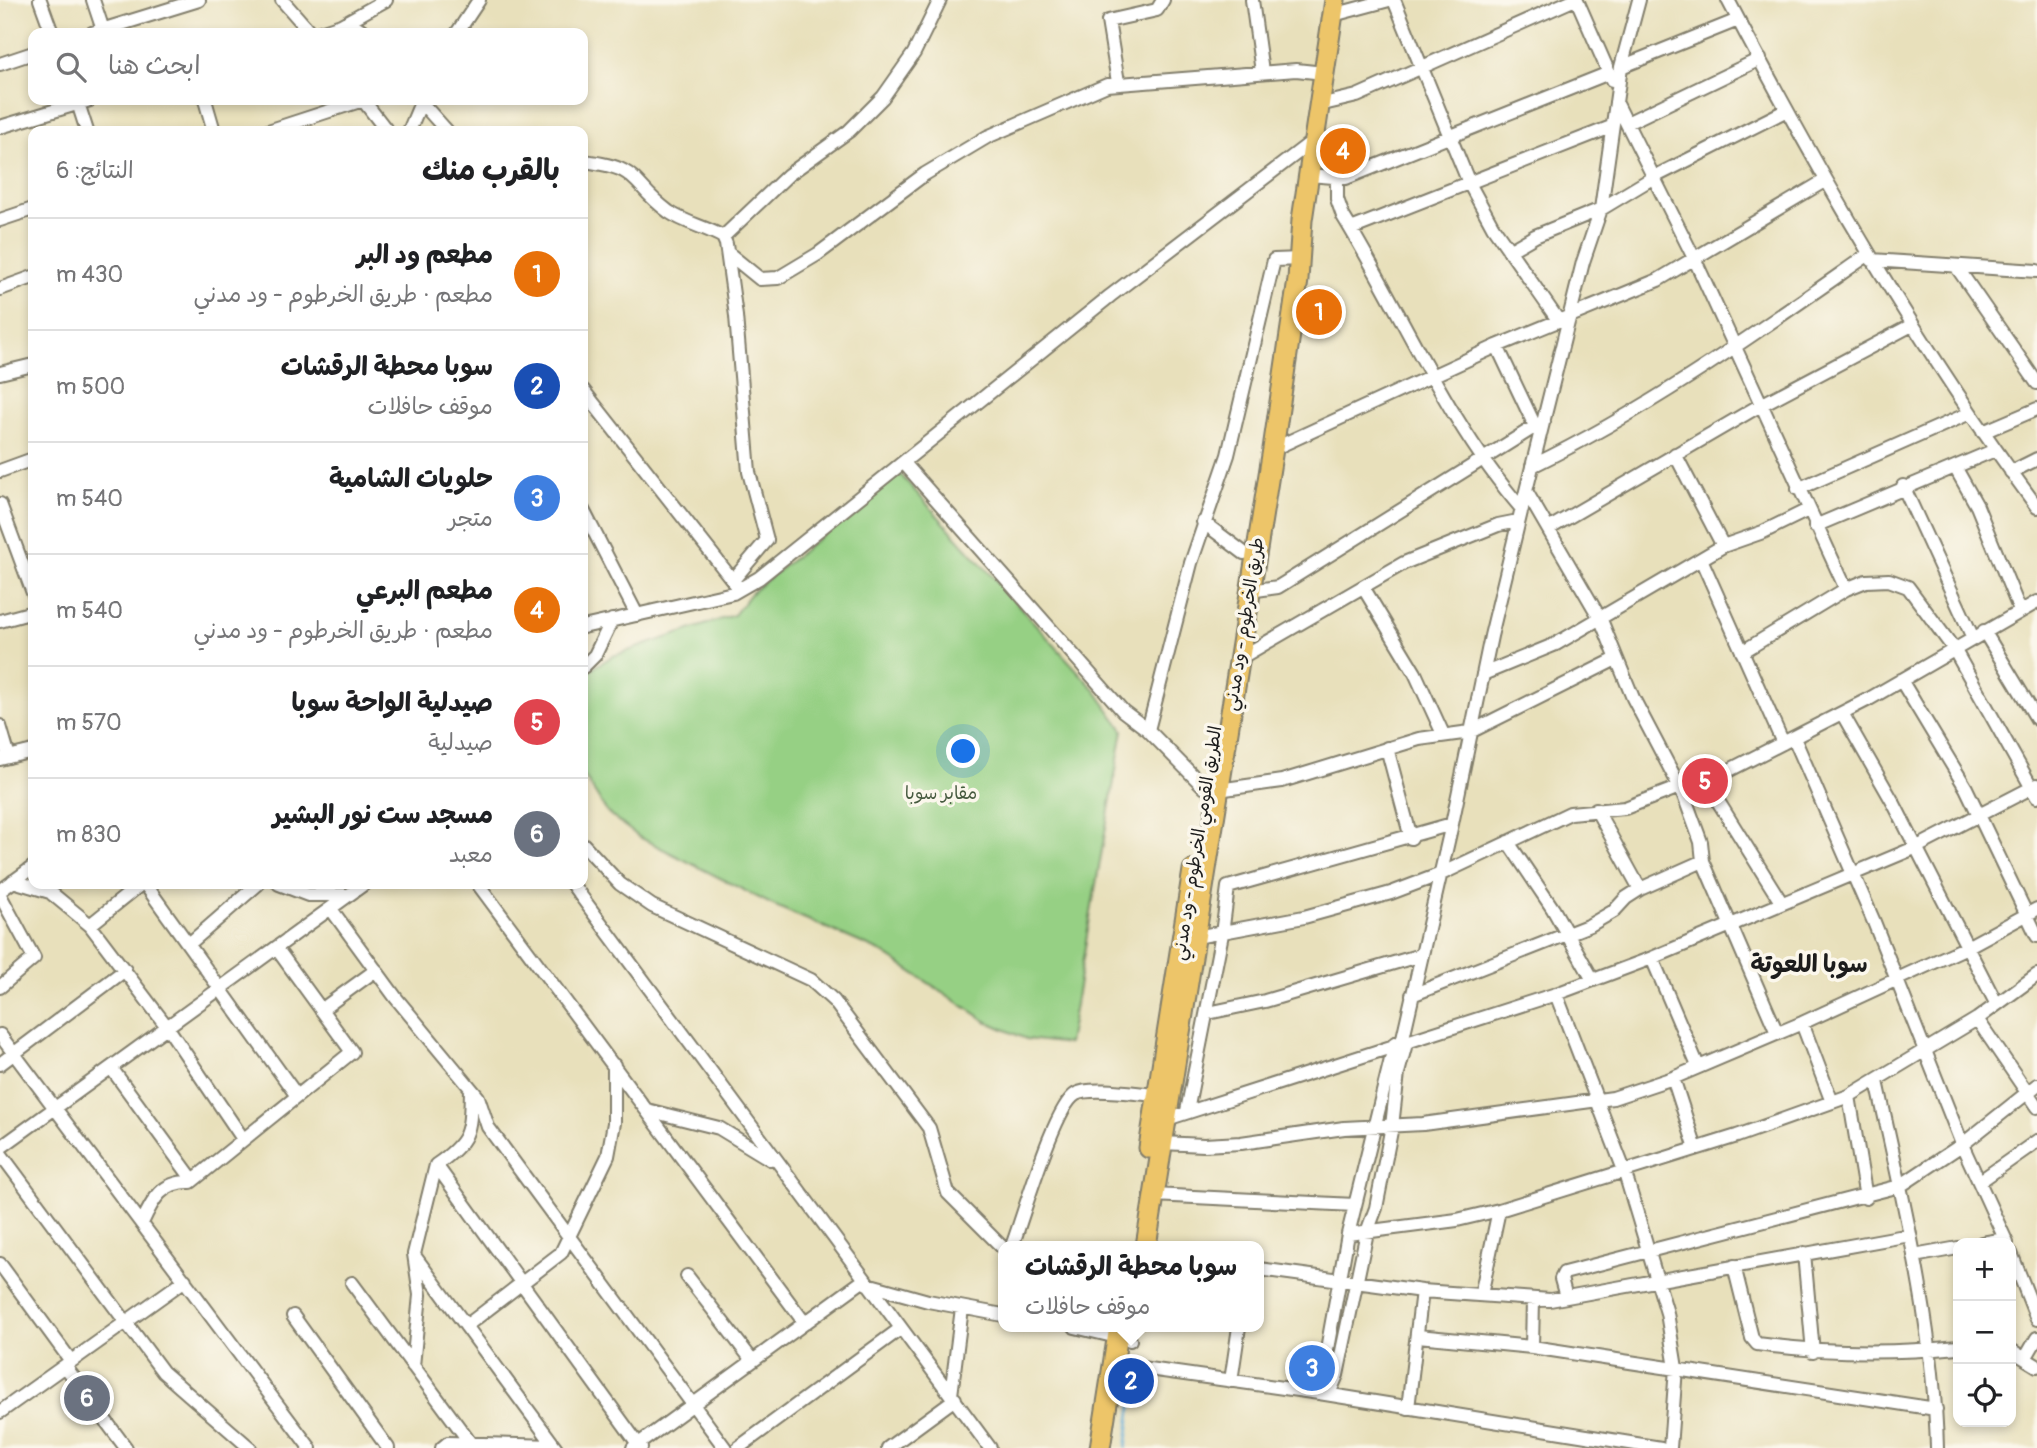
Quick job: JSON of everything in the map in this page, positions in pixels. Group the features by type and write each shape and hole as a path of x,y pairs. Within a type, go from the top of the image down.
{"highway":[{"path":"1309,175 1334,8"},
{"name":"الطريق القومي الخرطوم - ود مدني","path":"1134,1241 1156,1095 1212,789 1244,552 1309,175"},
{"name":"طريق الخرطوم - ود مدني","path":"1147,1241 1196,937 1212,789 1240,658 1273,449 1296,258"},
{"path":"1100,1448 1125,1333"},
{"path":"1113,1448 1119,1365"}],"street":[{"path":"40,0 50,28"},
{"path":"93,0 97,28"},
{"path":"107,28 199,0"},
{"path":"282,0 307,28"},
{"path":"330,28 386,0"},
{"path":"460,28 478,0"},
{"path":"723,237 788,174 849,131 883,97 914,53 940,0"},
{"path":"1118,82 1106,25 1108,21 1157,10 1163,0"},
{"path":"1252,0 1262,72"},
{"path":"1334,8 1363,10 1392,0 1469,183 1509,251 1564,318"},
{"path":"1320,105 1357,96 1575,0 1609,74 1627,123 1695,260 1759,406 1846,589"},
{"path":"1324,1394 1338,1281 1354,1205 1401,1042 1441,874 1470,732 1527,491 1539,424 1564,318 1601,209 1621,67 1639,0"},
{"path":"1728,0 1870,257 1970,413 2037,507"},
{"path":"1621,67 1738,20"},
{"path":"348,21 358,28"},
{"path":"0,64 28,55"},
{"path":"1627,123 1760,59"},
{"path":"728,253 760,279 778,278 818,254 953,156 1032,115 1118,82 1262,72 1324,73"},
{"path":"1309,175 1337,179 1404,156 1448,136 1609,74"},
{"path":"0,127 69,105"},
{"path":"83,105 87,126"},
{"path":"206,105 213,126"},
{"path":"283,126 348,105"},
{"path":"367,105 383,126"},
{"path":"411,126 419,105"},
{"path":"424,105 442,126"},
{"path":"1509,251 1535,236 1601,209 1654,177 1787,110"},
{"path":"1351,229 1611,127"},
{"path":"588,626 637,615 737,585 780,563 1110,296 1314,140"},
{"path":"588,162 622,168 671,214 723,237 728,253 748,472 767,540 737,585"},
{"path":"1337,179 1339,207 1433,375 1520,515"},
{"path":"1273,449 1497,346 1658,280 1826,180"},
{"path":"0,220 28,211"},
{"path":"1532,466 1573,446 1735,348 1870,257 2037,271"},
{"path":"1148,730 1203,522 1227,455 1274,260 1296,258"},
{"path":"1956,266 2037,383"},
{"path":"0,289 28,279"},
{"path":"1550,528 1759,406 1912,325"},
{"path":"1497,346 1539,424"},
{"path":"0,373 28,366"},
{"path":"588,396 737,585"},
{"path":"1983,432 2037,409"},
{"path":"1798,489 1970,413"},
{"path":"1249,591 1278,587 1539,424"},
{"path":"1815,526 1903,486 1995,450"},
{"path":"1675,454 1723,546"},
{"path":"2011,471 2037,459"},
{"path":"0,471 28,461"},
{"path":"904,463 1123,711 1148,730 1212,789 1282,781 1387,748 1443,734 1470,732 1616,659"},
{"path":"1955,467 1983,518 2020,611"},
{"path":"1903,486 1973,638"},
{"path":"1527,491 1601,620 1616,659 1682,793 1700,842 1703,862 1777,1033"},
{"path":"0,504 28,580"},
{"path":"1483,674 1556,644 1601,620 1723,546 1763,532 1808,510"},
{"path":"1240,658 1404,563 1520,515"},
{"path":"588,522 637,615"},
{"path":"1203,522 1244,552"},
{"path":"1701,559 1742,652 1853,874 1894,980 2005,1238"},
{"path":"1167,1119 1556,994 1652,958 1917,847 2035,790 1954,649 1908,587 1889,580 1866,581 1846,589 1742,652"},
{"path":"1363,587 1415,673 1443,734"},
{"path":"1682,793 1693,784 1706,782 1842,713 2037,602"},
{"path":"0,621 28,613"},
{"path":"588,662 595,655 612,620"},
{"path":"1984,631 2037,719"},
{"path":"1901,680 1981,816 2032,913 2037,936"},
{"path":"1842,713 1867,752 1996,1003"},
{"path":"0,726 4,758 28,752"},
{"path":"1387,748 1411,838"},
{"path":"1706,782 1781,902"},
{"path":"1196,937 1222,934 1348,906 1441,874 1570,813 1625,808 1677,788 1682,793"},
{"path":"1596,809 1640,889"},
{"path":"1187,1111 1208,1013 1228,887 1411,838 1452,824"},
{"path":"1508,842 1593,980"},
{"path":"588,849 620,884 652,906 811,980 834,1001 929,1128 948,1193 998,1243"},
{"path":"1412,995 1567,936 1614,911 1626,898 1640,889 1703,862"},
{"path":"0,986 34,958 0,893 28,870"},
{"path":"13,881 28,885"},
{"path":"40,889 50,892 90,926 168,1028 243,1139"},
{"path":"90,926 137,889"},
{"path":"147,889 223,989 298,1096"},
{"path":"189,944 252,889"},
{"path":"292,889 308,895 348,895"},
{"path":"250,1448 174,1384 0,1150 357,889"},
{"path":"482,889 804,1322"},
{"path":"576,889 990,1448"},
{"path":"331,909 471,1089 483,1106 488,1127 725,1448"},
{"path":"1162,1143 1241,1143 1598,1101 1673,1078 1802,1023 1966,947 2032,913"},
{"path":"142,1223 158,1193 172,1184 193,1180 352,1052 277,949"},
{"path":"1208,1013 1265,1001 1421,955"},
{"path":"1652,958 1698,1066"},
{"path":"0,1064 125,970"},
{"path":"321,1010 376,970"},
{"path":"1348,1234 1457,1220 1499,1209 1696,1149 1849,1096 1977,1018 2037,975"},
{"path":"1556,994 1624,1170 1657,1279 1676,1368 1670,1448"},
{"path":"1977,1018 2037,1107"},
{"path":"1802,1023 1832,1102"},
{"path":"0,1035 309,1448"},
{"path":"1324,1394 1352,1311 1367,1232 1376,1208 1392,1126 1401,1042"},
{"path":"1179,1044 1200,1045"},
{"path":"466,1326 561,1253 608,1156 614,1123 614,1065"},
{"path":"112,1069 193,1180"},
{"path":"1673,1078 1696,1149"},
{"path":"1877,1081 1914,1256 1936,1409 1937,1448"},
{"path":"1566,1297 1561,1279 1564,1273 1866,1198 1900,1186 1963,1144 2037,1085"},
{"path":"413,1366 420,1296 414,1254 436,1164 457,1150 470,1132 471,1089"},
{"path":"1014,1241 1046,1147 1069,1100 1086,1091 1156,1095"},
{"path":"1849,1096 1866,1198"},
{"path":"647,1110 719,1128 779,1165"},
{"path":"1979,1182 2037,1141"},
{"path":"436,1164 637,1447 751,1360 865,1282 962,1308 998,1314"},
{"path":"1153,1195 1291,1204 1354,1205"},
{"path":"1481,1296 1499,1209"},
{"path":"1264,1270 1422,1291 1533,1300 1566,1297 1910,1236"},
{"path":"1914,1256 1953,1249"},
{"path":"1804,1253 1813,1352"},
{"path":"414,1254 555,1447"},
{"path":"0,1264 125,1448"},
{"path":"1734,1266 1753,1342 1813,1352 1953,1348"},
{"path":"2016,1266 2037,1319"},
{"path":"687,1276 751,1360"},
{"path":"0,1412 185,1280"},
{"path":"352,1283 473,1446"},
{"path":"1408,1408 1422,1291"},
{"path":"1532,1347 1533,1300"},
{"path":"888,1448 953,1397 962,1308"},
{"path":"293,1315 391,1448"},
{"path":"738,1448 900,1329"},
{"path":"1231,1381 1237,1332"},
{"path":"1418,1336 1532,1347 1936,1409"},
{"path":"2026,1357 2037,1338"},
{"path":"2016,1352 2037,1366"},
{"path":"1119,1365 1324,1394 1661,1448"},
{"path":"442,1448 448,1443 555,1447"}],"green space":[{"name":"مقابر سوبا","path":"899,473 1095,690 1123,730 1068,1044 1026,1039 988,1022 880,951 773,905 639,837 607,812 588,782 588,671 613,656 734,615 752,592"}],"waterway":[{"path":"1126,1448 1135,1384"}],"place":[{"name":"مطعم البرعي","path":"1343,151"},
{"name":"مطعم ود البر","path":"1319,312"},
{"name":"صيدلية الواحة سوبا","path":"1705,781"},
{"name":"حلويات الشامية","path":"1312,1368"},
{"name":"سوبا محطة الرقشات","path":"1131,1381"},
{"name":"مسجد ست نور البشير","path":"87,1398"}],"district":[{"name":"سوبا اللعوتة","path":"1809,964"}]}
